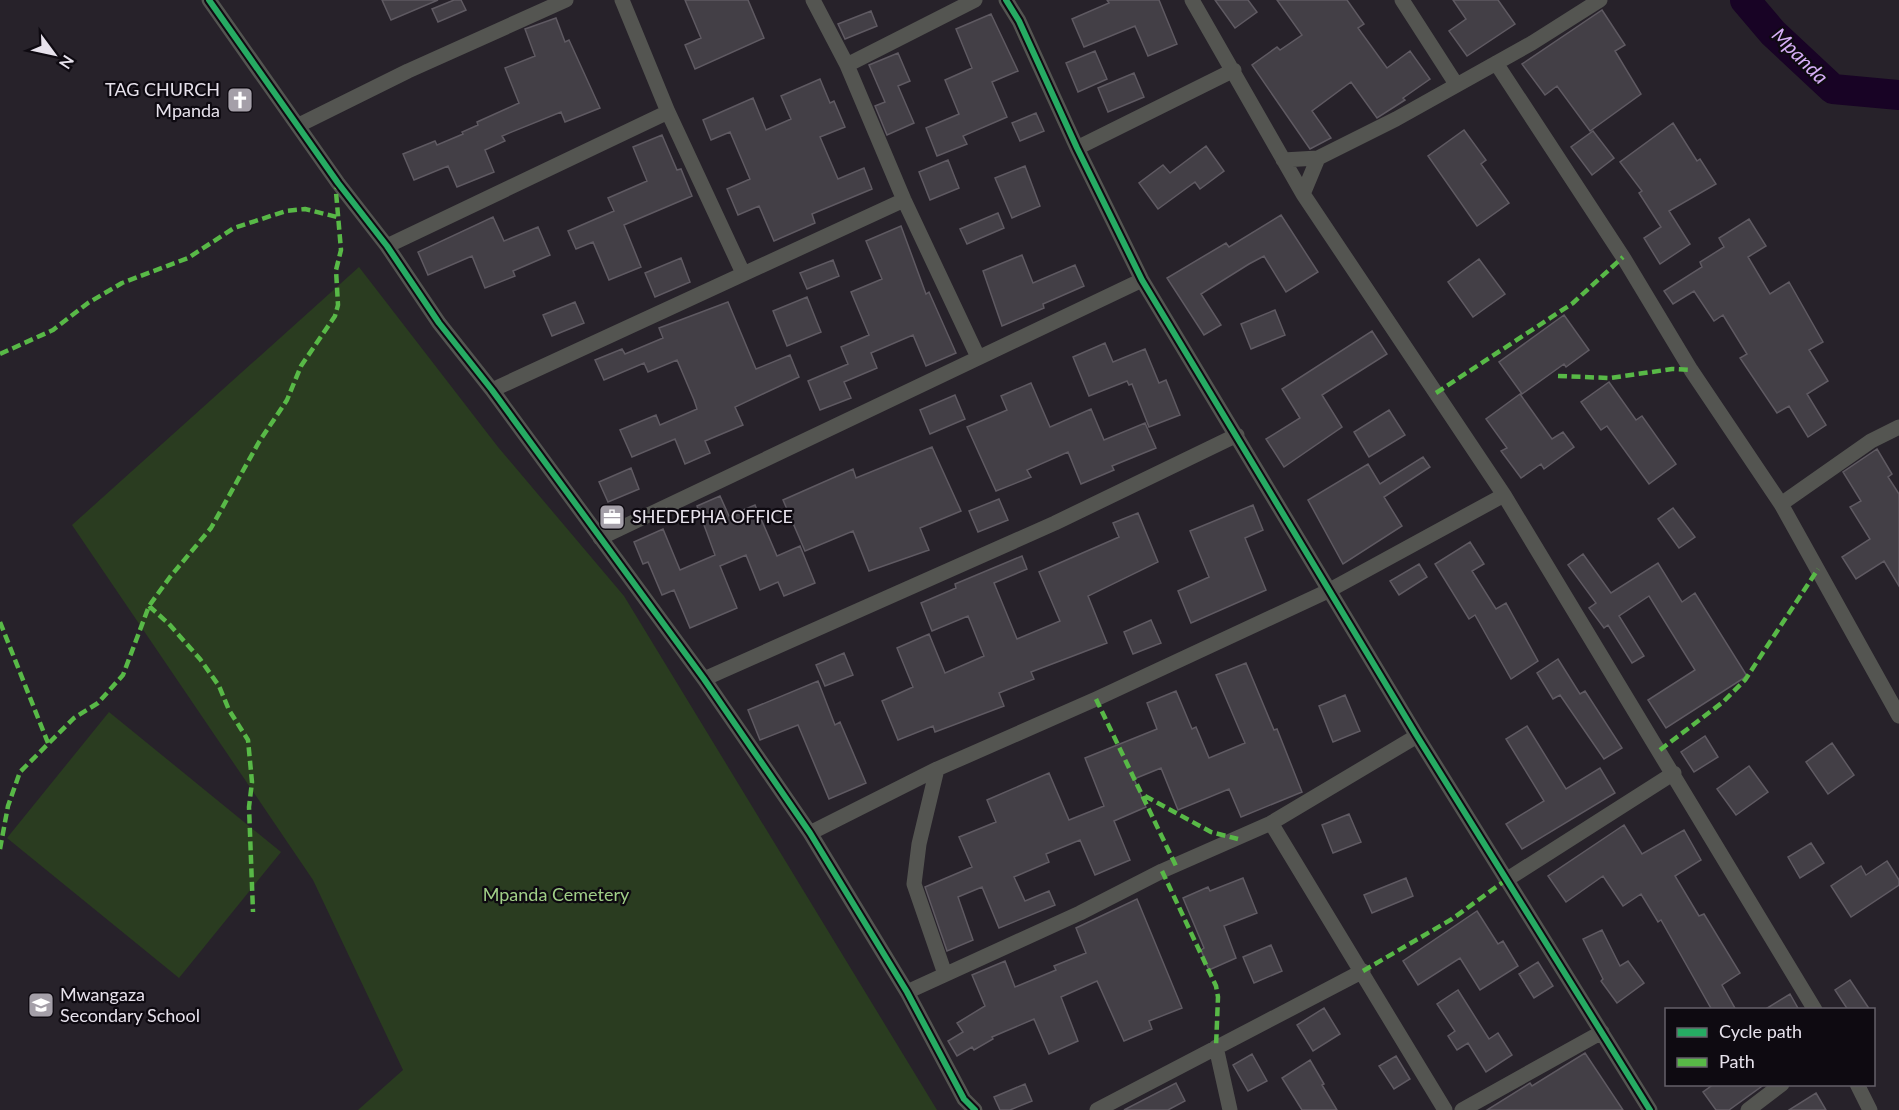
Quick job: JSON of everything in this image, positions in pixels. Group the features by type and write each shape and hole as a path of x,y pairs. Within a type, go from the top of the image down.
{"street":[{"path":"209,0 338,183 387,246 439,323 492,390 704,679 810,833 861,912 968,1106"},
{"path":"299,125 390,79 566,0"},
{"path":"622,0 668,112 743,273"},
{"path":"813,0 847,65 903,200 978,357"},
{"path":"847,65 975,0"},
{"path":"1006,0 1019,21 1077,148 1142,280 1237,435 1328,591 1650,1110"},
{"path":"1192,0 1303,194 1504,495 1674,773 1814,1008"},
{"path":"1401,0 1456,84"},
{"path":"1283,160 1317,158 1396,119 1496,63 1600,0"},
{"path":"1496,63 1623,257 1691,370 1781,504 1899,716"},
{"path":"1077,148 1234,70"},
{"path":"387,246 668,112"},
{"path":"1303,194 1317,158"},
{"path":"492,390 903,200"},
{"path":"600,538 1142,280"},
{"path":"1781,504 1871,441 1899,427"},
{"path":"704,679 1054,523 1237,435"},
{"path":"810,833 937,769 1096,699 1328,591 1504,495"},
{"path":"907,992 1080,912 1162,871 1271,823 1417,736"},
{"path":"937,769 919,844 914,884 945,974"},
{"path":"1506,880 1674,773"},
{"path":"1271,823 1363,971 1445,1110"},
{"path":"1097,1110 1363,971"},
{"path":"1462,1110 1602,1032"},
{"path":"1216,1047 1230,1110"},
{"path":"1748,1110 1779,1086"},
{"path":"1858,1086 1870,1110"}],"green space":[{"name":"Mpanda Cemetery","path":"359,267 498,447 624,596 937,1110 358,1110 403,1070 313,880 72,525"},
{"path":"109,712 281,852 179,978 7,838"}],"building":[{"path":"382,0 438,0 391,20"},
{"path":"454,0 461,0 466,10 438,22 432,9"},
{"path":"685,0 748,0 764,38 695,69 685,45 701,38"},
{"path":"1107,0 1159,0 1177,44 1148,56 1135,26 1084,47 1072,19 1109,3"},
{"path":"1215,0 1248,0 1257,12 1235,28"},
{"path":"1277,0 1347,0 1364,24 1358,28 1387,68 1410,51 1430,79 1403,98 1405,100 1377,118 1351,82 1312,111 1331,138 1310,149 1252,65 1277,47 1280,50 1302,35"},
{"path":"1453,0 1498,0 1515,24 1467,56 1449,31 1466,19"},
{"path":"1602,10 1625,45 1615,51 1641,94 1590,131 1557,86 1545,95 1522,64"},
{"path":"871,11 877,26 845,39 838,24"},
{"path":"991,14 1018,71 992,82 1007,117 963,136 967,144 937,156 926,128 959,114 945,80 972,68 956,29"},
{"path":"556,18 565,42 569,40 600,108 565,122 561,112 502,136 505,141 485,150 494,172 457,187 448,166 414,180 403,154 435,141 437,145 463,134 462,132 478,125 477,122 519,103 505,68 535,56 525,29"},
{"path":"1095,51 1107,79 1078,92 1066,63"},
{"path":"898,53 910,81 898,86 914,123 887,135 875,106 885,102 869,65"},
{"path":"1134,73 1144,97 1108,112 1098,88"},
{"path":"820,79 830,103 834,101 845,127 820,137 838,179 864,168 872,189 812,214 815,223 774,241 759,206 738,215 727,189 750,179 730,132 711,140 703,120 753,98 766,130 791,119 781,96"},
{"path":"1036,113 1044,131 1020,141 1012,123"},
{"path":"1673,123 1697,161 1700,159 1716,184 1669,211 1690,244 1660,264 1644,238 1661,227 1639,193 1642,191 1620,162"},
{"path":"1464,130 1486,160 1481,164 1509,203 1477,226 1428,156"},
{"path":"1593,131 1614,158 1592,175 1571,147"},
{"path":"662,135 677,170 681,169 692,196 624,225 641,267 609,280 593,242 576,249 568,231 614,211 608,198 647,181 633,147"},
{"path":"1206,146 1224,171 1200,189 1195,182 1158,209 1139,183 1163,165 1170,173"},
{"path":"948,160 959,188 930,200 919,172"},
{"path":"1025,166 1040,206 1012,218 995,178"},
{"path":"998,213 1004,228 967,244 960,229"},
{"path":"1281,215 1318,272 1286,292 1264,256 1249,264 1201,294 1221,325 1204,335 1167,278 1226,243 1229,247"},
{"path":"493,217 504,241 538,227 550,255 513,271 515,276 485,288 472,256 428,275 418,252"},
{"path":"1749,219 1766,246 1748,257 1770,294 1789,282 1823,342 1809,350 1828,381 1807,394 1826,425 1808,437 1789,406 1777,413 1740,358 1747,354 1723,315 1714,321 1694,291 1673,304 1664,291 1702,267 1700,262 1724,247 1719,238"},
{"path":"901,226 926,294 929,292 956,353 926,366 913,335 871,353 877,368 844,382 851,398 820,410 808,381 848,364 841,347 869,335 851,292 882,279 866,241"},
{"path":"1022,255 1033,283 1075,265 1084,286 1043,304 1044,308 1002,326 983,271"},
{"path":"681,258 690,282 655,297 645,273"},
{"path":"1479,259 1505,294 1473,317 1448,282"},
{"path":"833,260 839,276 807,289 800,273"},
{"path":"807,297 821,332 787,346 773,311"},
{"path":"575,302 584,323 552,336 543,315"},
{"path":"728,302 756,369 790,355 799,377 735,407 743,425 705,441 710,453 685,464 675,439 632,457 620,430 656,415 660,425 697,409 694,400 677,360 648,372 644,363 604,380 595,360 622,349 625,354 663,338 659,328"},
{"path":"1275,310 1285,335 1251,349 1241,324"},
{"path":"1564,315 1589,350 1566,367 1564,364 1522,394 1499,362"},
{"path":"1372,331 1387,354 1322,395 1342,427 1284,467 1266,439 1300,418 1282,389"},
{"path":"1105,343 1113,362 1145,349 1159,383 1166,380 1180,415 1149,427 1132,384 1129,385 1127,381 1089,396 1073,357"},
{"path":"1609,382 1636,420 1642,416 1676,464 1649,484 1607,426 1601,430 1581,402"},
{"path":"1031,383 1050,427 1091,409 1104,440 1145,423 1156,448 1112,466 1114,470 1081,484 1068,452 1027,470 1031,477 996,491 967,427 1007,410 1001,396"},
{"path":"1520,394 1552,439 1563,432 1574,447 1544,469 1541,464 1521,478 1501,451 1507,448 1486,419"},
{"path":"955,395 965,419 930,434 920,410"},
{"path":"1389,410 1405,435 1369,457 1354,432"},
{"path":"932,447 961,511 920,528 929,550 869,571 853,531 805,551 783,500 853,469 856,478"},
{"path":"1877,449 1892,474 1888,477 1899,494 1899,586 1884,561 1856,579 1842,557 1870,539 1850,507 1861,501 1843,472"},
{"path":"1423,457 1430,467 1384,497 1402,526 1343,564 1308,500 1368,464 1380,484"},
{"path":"631,468 639,489 608,502 599,482"},
{"path":"720,496 729,516 755,505 777,556 800,546 815,583 784,596 778,582 760,590 746,555 720,566 737,608 690,628 674,590 662,595 648,562 643,564 634,542 663,529 680,570 715,555 697,506"},
{"path":"999,499 1008,520 978,532 969,511"},
{"path":"1253,505 1263,530 1245,538 1266,590 1191,623 1178,591 1209,577 1190,531"},
{"path":"1673,508 1695,537 1679,548 1658,519"},
{"path":"1138,513 1158,562 1088,596 1107,643 1031,672 1034,679 999,693 1004,706 935,732 933,726 898,740 882,701 913,687 897,648 929,634 945,673 984,656 968,616 932,631 921,603 956,588 955,584 1022,556 1027,569 994,583 1017,639 1060,621 1039,572 1119,537 1113,523"},
{"path":"1470,542 1484,564 1472,571 1496,609 1506,603 1538,661 1511,679 1475,615 1469,619 1435,564"},
{"path":"1583,554 1611,593 1658,563 1682,602 1695,593 1747,676 1666,728 1648,700 1695,670 1649,596 1619,616 1644,656 1632,663 1608,625 1604,628 1589,608 1596,603 1568,565"},
{"path":"1419,564 1427,577 1399,595 1390,581"},
{"path":"1151,620 1161,643 1133,654 1124,632"},
{"path":"844,653 853,675 825,686 816,665"},
{"path":"1558,659 1580,694 1585,691 1622,748 1604,759 1560,695 1553,699 1537,673"},
{"path":"1246,663 1274,730 1277,729 1302,792 1241,817 1229,789 1178,810 1161,768 1134,779 1146,807 1114,821 1130,860 1095,875 1080,840 1046,854 1049,862 1014,877 1025,901 1049,891 1055,905 999,928 982,887 958,897 973,940 947,951 925,887 972,867 959,837 996,822 987,800 1049,773 1069,820 1104,806 1085,758 1157,729 1147,703 1176,691 1192,729 1196,727 1209,758 1245,743 1216,675"},
{"path":"818,681 835,725 840,722 866,783 829,799 798,725 760,740 748,710"},
{"path":"1345,695 1360,731 1333,742 1319,706"},
{"path":"1527,726 1566,789 1600,768 1615,793 1522,849 1506,824 1544,801 1506,739"},
{"path":"1705,736 1718,757 1694,772 1681,752"},
{"path":"1832,743 1854,775 1828,794 1806,762"},
{"path":"1749,766 1768,792 1736,815 1717,789"},
{"path":"1349,814 1361,842 1333,853 1322,825"},
{"path":"1624,825 1642,854 1684,830 1701,860 1675,876 1699,916 1704,914 1740,973 1722,985 1735,1008 1711,1008 1661,920 1658,922 1641,894 1623,906 1603,876 1566,902 1548,876"},
{"path":"1811,843 1824,863 1800,878 1788,857"},
{"path":"1887,861 1899,880 1899,885 1851,917 1831,886 1861,866 1866,875"},
{"path":"1243,878 1257,913 1224,926 1236,958 1209,970 1201,950 1204,948 1183,898 1208,887 1210,891"},
{"path":"1406,878 1413,896 1372,913 1364,895"},
{"path":"1137,899 1182,1008 1149,1021 1152,1029 1124,1041 1097,981 1061,997 1078,1041 1049,1054 1034,1019 992,1037 993,1039 974,1050 972,1047 957,1056 948,1041 963,1032 957,1023 985,1006 972,975 1005,961 1015,987 1056,970 1054,966 1086,953 1076,928"},
{"path":"1477,911 1498,944 1503,941 1518,966 1480,990 1460,958 1418,985 1403,961"},
{"path":"1602,930 1620,966 1628,961 1644,983 1617,1003 1601,981 1603,979 1583,939"},
{"path":"1271,945 1282,971 1254,983 1243,957"},
{"path":"1538,962 1553,986 1534,998 1519,974"},
{"path":"1850,980 1869,1008 1847,1008 1835,990"},
{"path":"1458,990 1489,1039 1498,1033 1512,1055 1486,1072 1468,1043 1457,1050 1448,1036 1455,1031 1437,1004"},
{"path":"1790,994 1798,1008 1767,1008"},
{"path":"1324,1008 1340,1034 1313,1051 1297,1025"},
{"path":"1585,1053 1623,1110 1487,1110 1530,1083 1532,1086"},
{"path":"1252,1054 1267,1081 1248,1091 1233,1065"},
{"path":"1396,1056 1410,1079 1394,1089 1379,1066"},
{"path":"1310,1060 1337,1110 1302,1110 1282,1078"},
{"path":"1176,1083 1185,1101 1168,1110 1124,1110"},
{"path":"1025,1084 1032,1101 1010,1110 1000,1110 994,1097"},
{"path":"1711,1086 1762,1086 1729,1110 1716,1110 1703,1092"},
{"path":"1816,1093 1826,1110 1789,1110"}],"waterway":[{"name":"Mpanda","path":"1745,0 1773,33 1833,89 1899,95"}],"marked path":[{"path":"0,849 8,806 20,772 74,718 98,703 123,675 149,606 211,528 259,442 287,400 301,366 335,316 338,305 336,270 341,250 336,192 338,183"},
{"path":"0,354 53,330 88,303 122,283 188,258 234,228 286,211 305,209 337,217"},
{"path":"1436,393 1573,303 1623,257"},
{"path":"1558,376 1610,378 1672,369 1691,370"},
{"path":"1660,750 1723,702 1745,680 1818,569"},
{"path":"149,606 169,624 200,659 219,686 229,710 248,740 252,782 249,807 253,912"},
{"path":"0,622 48,743"},
{"path":"1096,699 1176,866"},
{"path":"1145,796 1211,832 1238,839"},
{"path":"1162,871 1216,986 1218,997 1216,1047"},
{"path":"1363,971 1452,919 1506,880"}],"cycle path":[{"path":"209,0 338,183 387,246 439,323 492,390 704,679 810,833 907,992 964,1099 975,1110"},
{"path":"1006,0 1019,21 1077,148 1142,280 1417,736 1650,1110"}],"place":[{"name":"TAG CHURCH Mpanda","path":"240,100"},
{"name":"SHEDEPHA OFFICE","path":"612,517"},
{"name":"Mwangaza Secondary School","path":"41,1005"}]}
